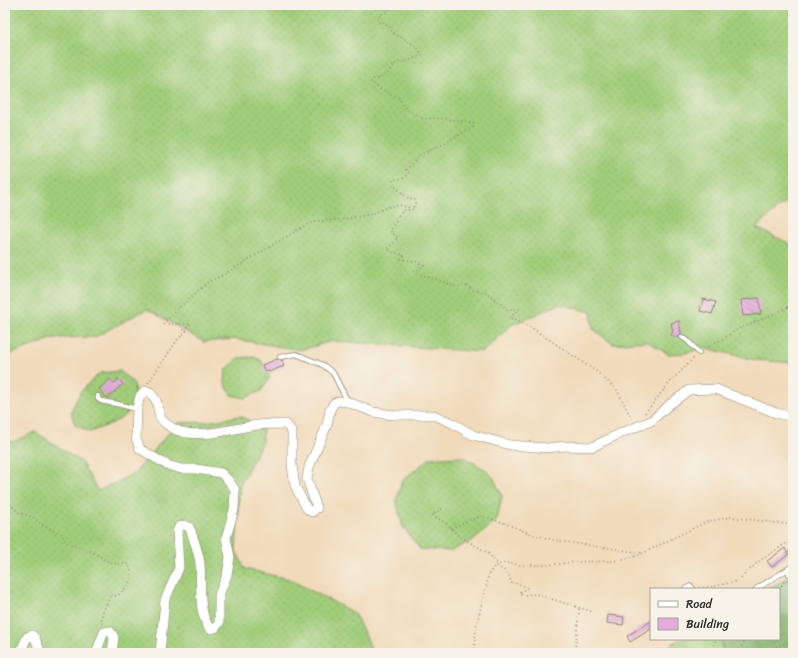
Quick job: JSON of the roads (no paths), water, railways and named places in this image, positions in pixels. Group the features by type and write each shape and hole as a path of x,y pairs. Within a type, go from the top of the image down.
{"street":[{"path":"160,653 165,600 179,568 177,532 180,527 184,525 189,527 191,530 198,552 200,565 200,593 205,623 210,629 215,628 219,623 219,595 227,575 230,557 226,538 234,510 235,490 221,473 196,469 181,469 167,465 140,449 136,438 136,409 140,396 145,391 150,392 156,400 159,418 174,430 187,434 208,433 258,425 286,424 292,432 292,465 295,486 306,510 312,512 317,508 306,479 309,466 327,425 330,410 334,403 339,401 348,402 373,412 393,415 434,416 454,424 473,435 510,445 548,448 565,446 592,447 651,421 669,404 688,390 716,389 776,413 793,417"},
{"path":"96,653 104,632 110,631 114,637 112,653"},
{"path":"20,653 27,637 32,635 35,638 40,653"}],"lane":[{"path":"682,337 699,353"},
{"path":"280,357 296,354 323,365 333,373 348,402"},
{"path":"98,396 98,399 101,401 136,409"},
{"path":"758,588 793,566"}]}
